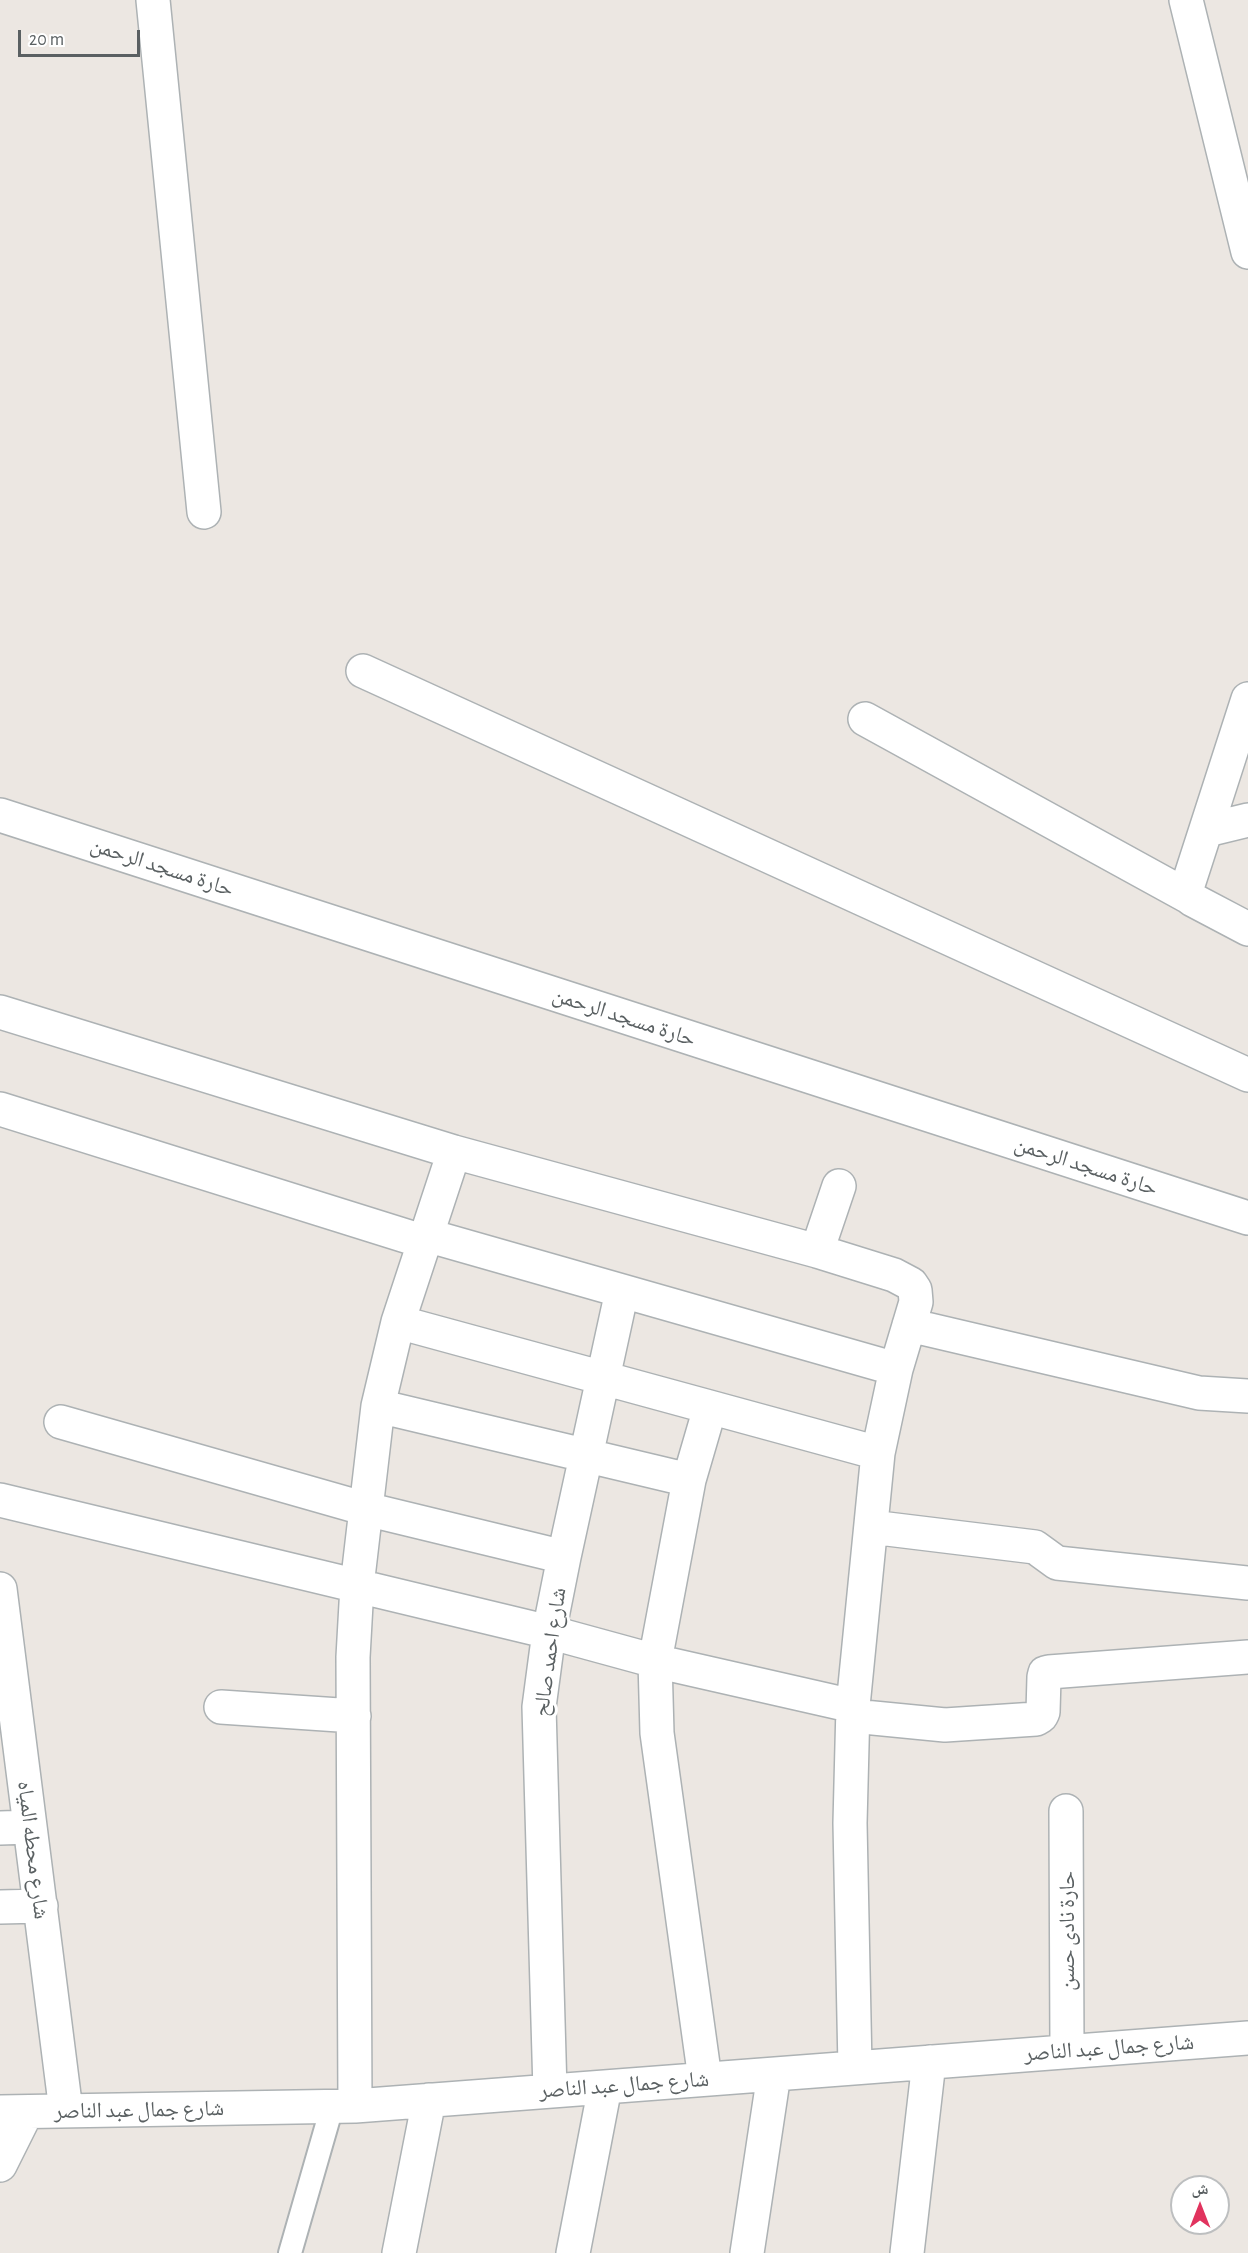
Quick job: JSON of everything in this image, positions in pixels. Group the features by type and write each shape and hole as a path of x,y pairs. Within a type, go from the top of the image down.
{"street":[{"path":"153,0 204,512"},
{"path":"1186,0 1239,170 1248,252"},
{"path":"363,671 1248,1076"},
{"path":"1189,897 1187,892 1189,884 1248,699"},
{"path":"865,719 1248,929"},
{"name":"حارة مسجد الرحمن","path":"0,815 1248,1218"},
{"path":"1208,830 1248,820"},
{"path":"0,1012 454,1152 817,1251 894,1275 911,1284 915,1290 916,1302 896,1369 878,1453 853,1711 850,1823 855,2068"},
{"path":"0,1109 425,1239 622,1291 896,1369"},
{"path":"344,2106 354,1716 353,1657 357,1586 378,1406 398,1322 454,1152"},
{"path":"817,1251 839,1186"},
{"name":"شارع احمد صالح","path":"550,2091 539,1707 549,1632 622,1291"},
{"path":"398,1322 603,1380 878,1453"},
{"path":"909,1325 1199,1393 1248,1396"},
{"path":"378,1406 689,1480"},
{"path":"705,2079 657,1733 655,1661 689,1480 710,1408"},
{"path":"61,1422 366,1509 564,1557"},
{"path":"0,1500 549,1632 853,1711 945,1725 1036,1719 1041,1716 1044,1677 1045,1673 1049,1672 1248,1657"},
{"path":"871,1527 1035,1547 1044,1552 1051,1561 1057,1563 1248,1583"},
{"name":"شارع محطه المياه","path":"0,1589 15,1827 40,1906 66,2110"},
{"path":"221,1707 354,1716"},
{"name":"حارة نادى حسن","path":"1066,1811 1067,2051"},
{"path":"0,1907 40,1906"},
{"name":"شارع جمال عبد الناصر","path":"13,2112 344,2106 1248,2038"},
{"path":"908,2253 929,2062"},
{"path":"747,2253 774,2074"},
{"path":"573,2253 605,2087"},
{"path":"399,2253 429,2100"},
{"path":"0,2165 13,2112"}],"lane":[{"path":"290,2253 344,2106"}]}
